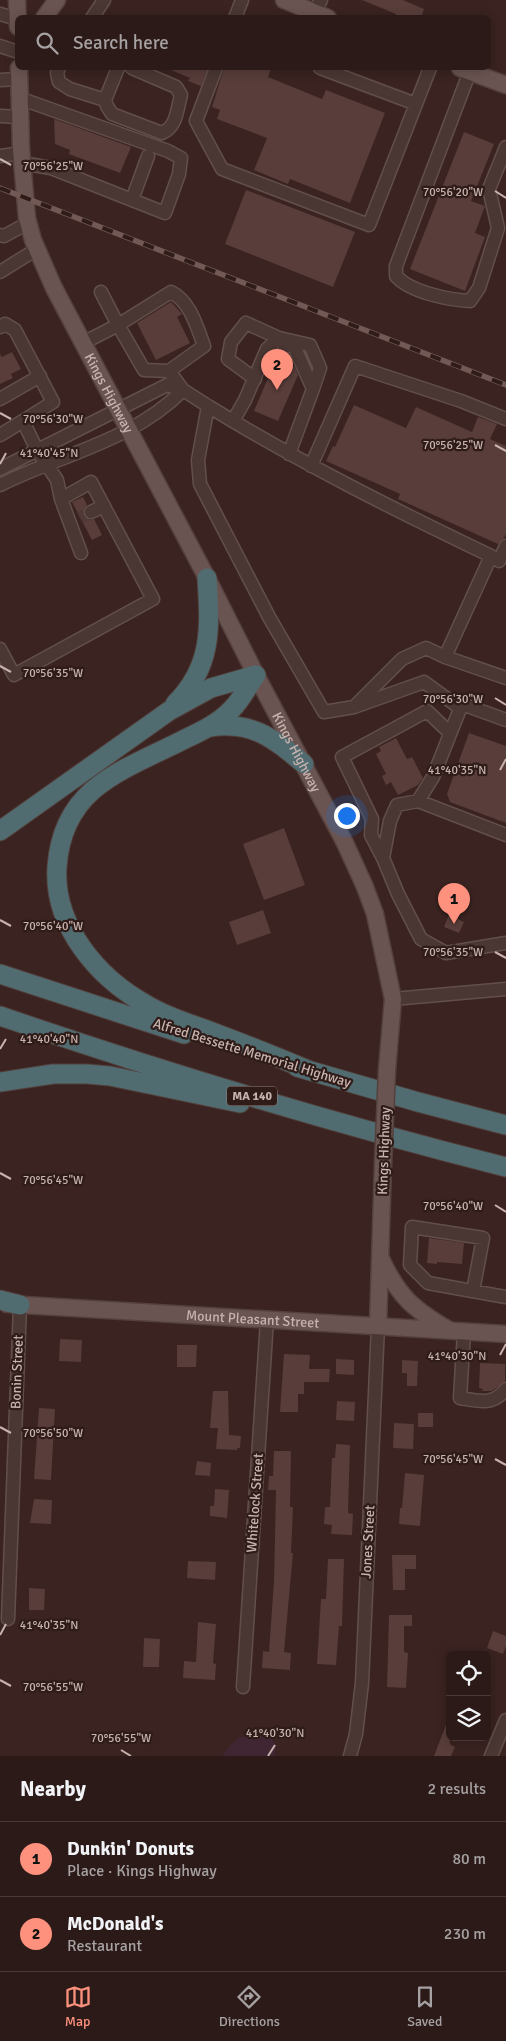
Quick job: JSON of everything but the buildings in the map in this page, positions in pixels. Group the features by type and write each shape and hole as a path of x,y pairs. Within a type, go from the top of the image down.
{"highway":[{"path":"169,711 187,689 199,669 207,646 209,616 208,578"},
{"path":"0,831 169,711 211,688 256,674"},
{"path":"256,674 232,709 210,727 123,770 93,790 81,802 66,827 58,854 59,896 65,917 73,933 94,963 110,979 147,1006 170,1017 219,1034 308,1070"},
{"path":"210,727 224,725 252,729 275,740 304,764"},
{"name":"Alfred Bessette Memorial Highway","path":"0,974 120,1014 308,1070 506,1125"},
{"name":"MA 140","path":"0,1016 332,1120 506,1167"},
{"path":"0,1082 53,1074 110,1076 332,1120"},
{"path":"0,1300 20,1305"}],"main road":[{"path":"17,0 17,15"},
{"path":"46,15 57,0"},
{"path":"284,0 318,12"},
{"path":"468,70 506,85"},
{"name":"Kings Highway","path":"19,73 21,158 28,223 36,249 45,270 208,578 353,859 368,894 386,960 393,999 382,1164 378,1326"},
{"path":"380,1257 392,1281 406,1300 424,1315 458,1332"},
{"name":"Mount Pleasant Street","path":"0,1304 506,1334"}],"street":[{"path":"94,15 104,0"},
{"path":"236,15 242,0"},
{"path":"0,14 15,18"},
{"path":"0,46 15,51"},
{"path":"58,70 59,82 70,89 105,100"},
{"path":"117,70 105,100 112,114 162,133 169,130 174,123 181,95 176,87 137,70"},
{"path":"215,70 196,121 222,169 369,225 429,70"},
{"path":"325,70 416,104"},
{"path":"465,70 396,266 396,276 403,284 454,300 470,300 479,288 498,228 489,189 506,147"},
{"path":"0,80 19,73"},
{"path":"0,156 21,158 51,168 165,213 179,174 181,158 168,151 19,98"},
{"path":"0,116 20,117"},
{"path":"132,200 148,156"},
{"path":"0,235 4,236 28,223"},
{"path":"0,272 36,249"},
{"path":"83,343 118,325 171,292 179,296 193,317 204,346 168,371 144,370 118,325 101,292"},
{"path":"255,379 228,359 231,342 246,323 279,338 310,345 320,368 289,454"},
{"path":"0,327 5,324 15,330 53,402 0,435"},
{"path":"233,421 246,400 267,349 279,338"},
{"path":"263,359 283,346 294,346 313,389"},
{"path":"311,466 355,366 461,401 506,419"},
{"path":"168,371 183,390"},
{"path":"0,399 40,376"},
{"path":"0,469 167,385 183,390 289,454 374,500 499,561 506,546"},
{"path":"0,485 33,469 71,456 130,431 166,407 183,390"},
{"path":"208,406 198,460 200,484 269,618 324,712 354,707 424,682 460,708"},
{"path":"23,422 37,450 57,480 61,499 80,518 81,553"},
{"path":"0,649 14,676 153,599 91,482 61,499"},
{"path":"80,518 104,506"},
{"path":"445,657 491,556"},
{"path":"354,707 402,659 426,648 445,657 506,678"},
{"path":"418,801 433,777 462,704 506,720"},
{"path":"450,733 427,711 342,756 372,819 371,836 421,938 446,954 506,943"},
{"path":"383,858 390,821 397,805 418,801 506,835"},
{"path":"393,999 506,989"},
{"path":"473,1291 483,1238 412,1227 410,1265 428,1283 506,1297"},
{"name":"Bonin Street","path":"8,1619 20,1305"},
{"name":"Whitelock Street","path":"242,1687 266,1320"},
{"name":"Jones Street","path":"350,1756 356,1734 362,1684 378,1326"},
{"path":"458,1332 460,1398 486,1402 502,1394 506,1389"},
{"path":"491,1756 506,1720"}],"shaded area":[{"path":"257,1731 269,1733 274,1741 274,1756 223,1756 237,1740"}],"tunnel":[{"path":"80,518 91,512"}],"railway":[{"path":"0,188 506,385"}],"place":[{"name":"McDonald's","path":"277,390"},
{"name":"Dunkin' Donuts","path":"454,924"}]}
